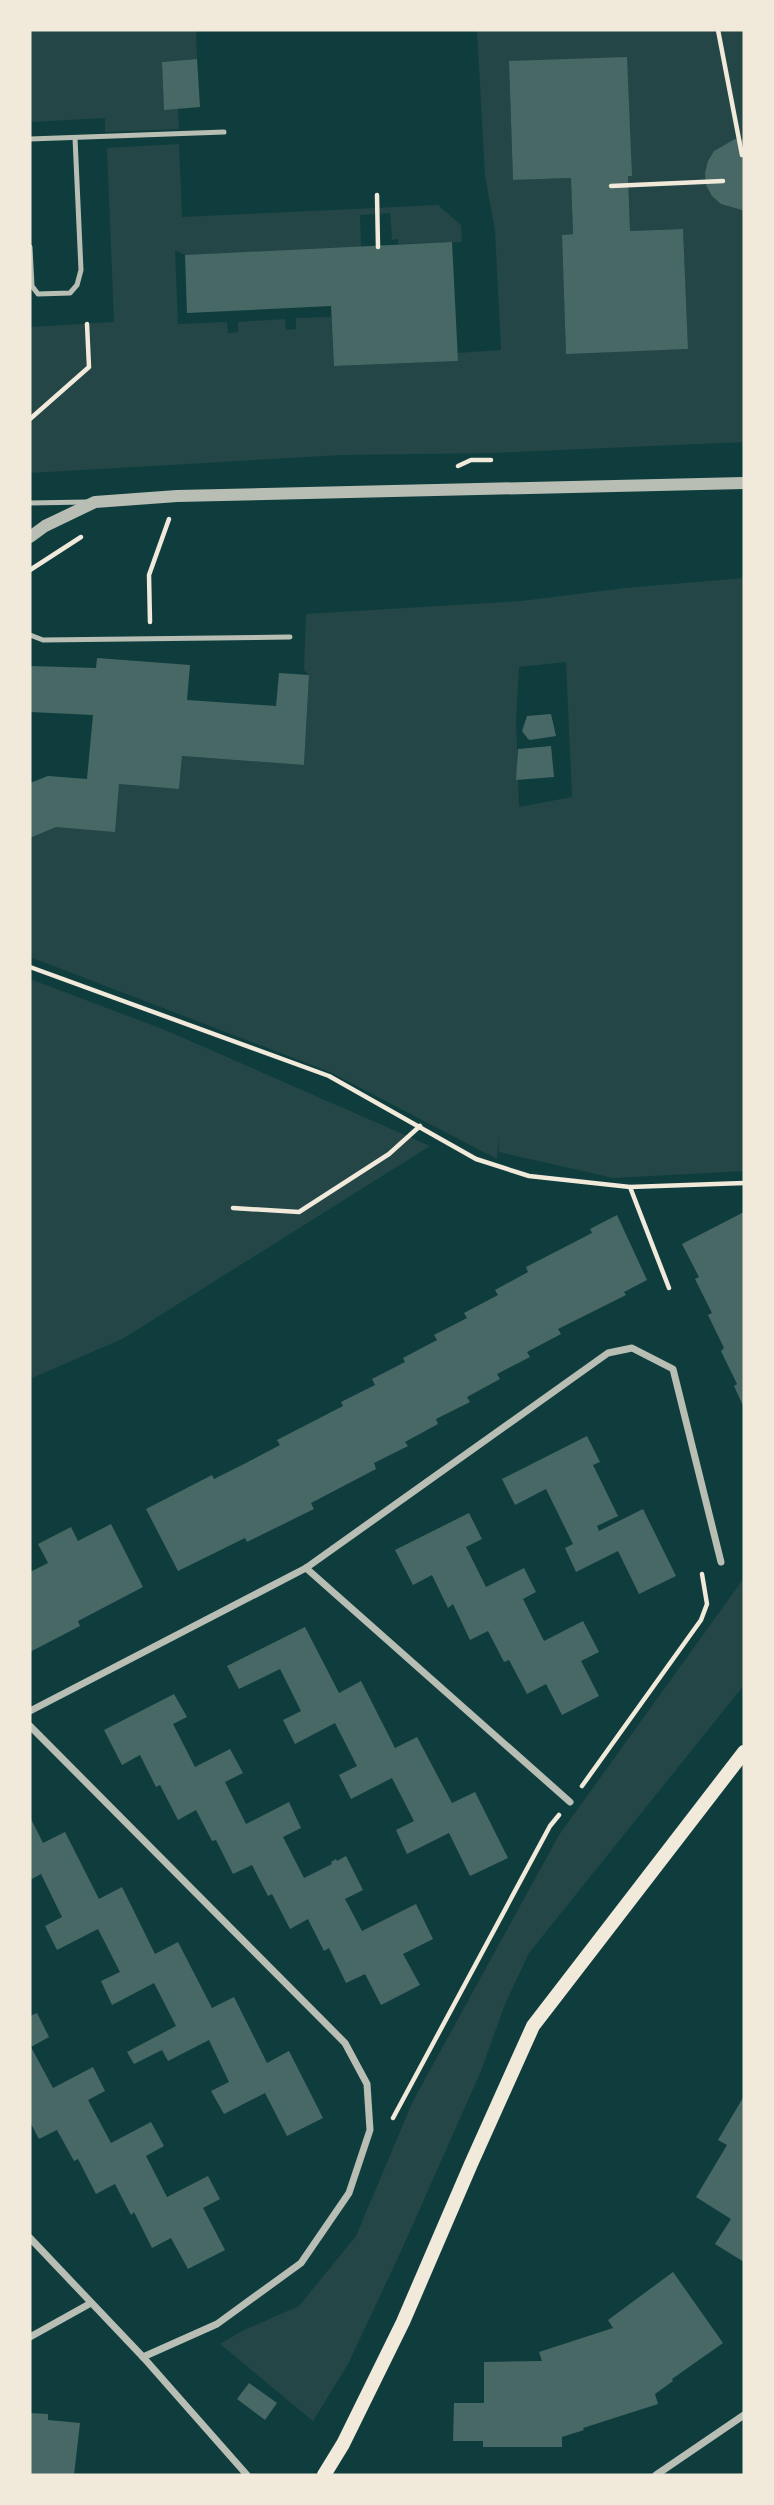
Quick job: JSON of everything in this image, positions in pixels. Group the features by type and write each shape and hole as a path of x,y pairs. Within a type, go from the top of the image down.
{"main road":[{"path":"326,2475 403,2322 533,2026 744,1752"}],"street":[{"path":"30,537 45,526 95,502 177,496 744,483"},
{"path":"30,1711 306,1568 608,1353 632,1349 673,1369 721,1562"},
{"path":"306,1568 570,1802"},
{"path":"30,1726 345,2043 367,2084 370,2130 349,2193 301,2263 216,2324 143,2357"},
{"path":"30,2238 143,2357 247,2475"},
{"path":"30,2337 90,2303"},
{"path":"656,2475 744,2415"}],"lane":[{"path":"30,139 223,132"},
{"path":"30,247 32,286 38,294 70,293 77,285 82,270 75,138"},
{"path":"30,503 95,502"},
{"path":"30,635 43,640 290,637"}],"path":[{"path":"718,30 742,155"},
{"path":"611,187 723,181"},
{"path":"377,195 378,247"},
{"path":"30,419 89,367 87,324"},
{"path":"150,637 149,575 177,496"},
{"path":"30,570 84,535"},
{"path":"30,967 329,1076 475,1159 529,1176 631,1187 744,1183"},
{"path":"233,1208 299,1212 389,1154 420,1126"},
{"path":"631,1187 669,1288"},
{"path":"393,2118 550,1826 701,1619 707,1604 702,1574"}],"shaded area":[{"path":"30,30 196,30 197,59 162,62 164,109 178,109 179,129 105,132 105,118 30,122"},
{"path":"477,30 744,30 744,155 739,155 739,194 744,193 744,442 492,453 341,455 30,473 30,327 114,322 107,148 179,144 182,217 438,205 461,225 462,242 398,244 398,239 392,240 390,213 360,215 361,248 185,255 175,250 178,324 227,322 228,333 238,332 238,322 285,319 286,330 296,329 296,318 331,317 334,366 457,361 457,353 501,350 495,231 485,176","holes":["509,61 632,176 628,176 630,231 683,229 688,349 566,353 562,235 573,234 571,178 513,180"]},
{"path":"744,578 744,1171 613,1178 499,1152 499,1136 497,1159 330,1072 30,957 30,838 56,827 119,784 179,789 182,756 304,765 309,675 304,670 306,614 521,601 625,588","holes":["566,662 572,797 519,807 516,719 519,667"]},
{"path":"30,979 165,1030 430,1146 124,1338 30,1379"},
{"path":"744,1578 744,1685 529,1953 505,2004 481,2071 402,2249 348,2364 313,2421 220,2344 244,2330 299,2306 356,2236 413,2101 559,1835"}],"building":[{"path":"627,57 632,176 628,176 630,231 683,229 688,349 566,354 562,235 573,234 571,178 513,180 509,61"},
{"path":"197,59 200,107 164,110 162,62"},
{"path":"735,139 744,140 744,210 721,204 712,196 706,185 705,173 714,151"},
{"path":"452,242 458,361 334,366 331,306 187,313 185,255"},
{"path":"97,658 190,665 187,700 276,706 279,673 309,675 304,765 182,756 179,789 119,784 115,832 56,827 30,838 30,783 48,776 87,779 93,715 30,712 30,666 96,668"},
{"path":"551,714 556,736 528,739 522,731 527,716"},
{"path":"551,746 554,777 516,780 518,749"},
{"path":"744,1212 744,1408 734,1386 737,1384 721,1351 724,1348 708,1315 712,1313 695,1279 699,1277 682,1244"},
{"path":"617,1215 647,1280 624,1292 626,1295 558,1329 561,1334 527,1352 530,1357 497,1374 500,1379 467,1397 470,1402 436,1419 438,1424 405,1442 408,1446 374,1463 376,1469 311,1503 314,1509 247,1542 245,1538 178,1571 146,1509 212,1475 214,1479 246,1463 280,1445 277,1440 343,1406 341,1402 375,1385 372,1379 405,1362 403,1358 437,1340 434,1335 467,1318 464,1313 498,1295 495,1290 528,1272 526,1267 592,1233 590,1229"},
{"path":"587,1436 600,1462 593,1465 618,1516 597,1526 599,1531 643,1509 676,1576 639,1594 618,1551 576,1572 565,1548 573,1544 546,1489 515,1505 502,1479"},
{"path":"469,1513 482,1539 466,1547 486,1587 524,1568 536,1592 523,1599 544,1641 583,1621 599,1652 581,1661 599,1696 562,1715 546,1684 527,1694 509,1660 504,1662 488,1631 470,1640 453,1604 448,1608 432,1575 413,1585 395,1550"},
{"path":"111,1524 143,1587 78,1621 80,1626 30,1652 30,1572 48,1563 38,1544 71,1527 78,1541"},
{"path":"305,1627 339,1693 361,1681 395,1748 417,1737 452,1803 475,1792 508,1858 470,1876 449,1833 407,1854 396,1830 414,1821 392,1778 351,1799 339,1775 357,1766 335,1723 295,1744 283,1720 301,1711 280,1669 239,1689 227,1666"},
{"path":"174,1694 187,1717 173,1724 195,1767 230,1749 243,1773 225,1782 246,1824 289,1802 301,1828 283,1837 304,1878 346,1856 363,1890 345,1899 362,1931 416,1904 433,1939 403,1954 420,1985 381,2005 365,1974 346,1983 329,1948 324,1951 308,1919 290,1929 272,1894 268,1896 252,1865 233,1874 216,1840 212,1841 196,1810 178,1820 160,1785 156,1787 140,1755 122,1765 104,1730"},
{"path":"30,1817 43,1843 65,1832 99,1899 122,1887 155,1954 178,1942 212,2008 234,1997 267,2063 289,2051 323,2118 287,2136 265,2093 224,2114 211,2091 229,2082 209,2040 168,2061 162,2050 134,2064 127,2052 176,2026 154,1983 112,2005 101,1981 120,1972 98,1929 57,1950 45,1926 62,1917 41,1874 30,1880"},
{"path":"37,2013 49,2037 31,2047 53,2088 93,2067 105,2091 88,2100 111,2143 151,2122 164,2146 146,2156 167,2197 208,2176 220,2199 203,2208 225,2250 188,2269 171,2238 152,2248 134,2212 131,2215 115,2184 96,2194 78,2159 74,2161 57,2130 39,2139 30,2122 30,2016"},
{"path":"744,2096 744,2262 715,2244 731,2219 696,2197 727,2145 718,2140"},
{"path":"673,2272 723,2343 655,2394 658,2404 562,2437 562,2447 483,2447 483,2441 453,2441 454,2403 484,2403 484,2362 542,2361 539,2352 613,2328 608,2320"},
{"path":"249,2383 277,2403 265,2420 237,2399"},
{"path":"30,2413 48,2414 48,2420 80,2423 74,2475 30,2475"}]}
